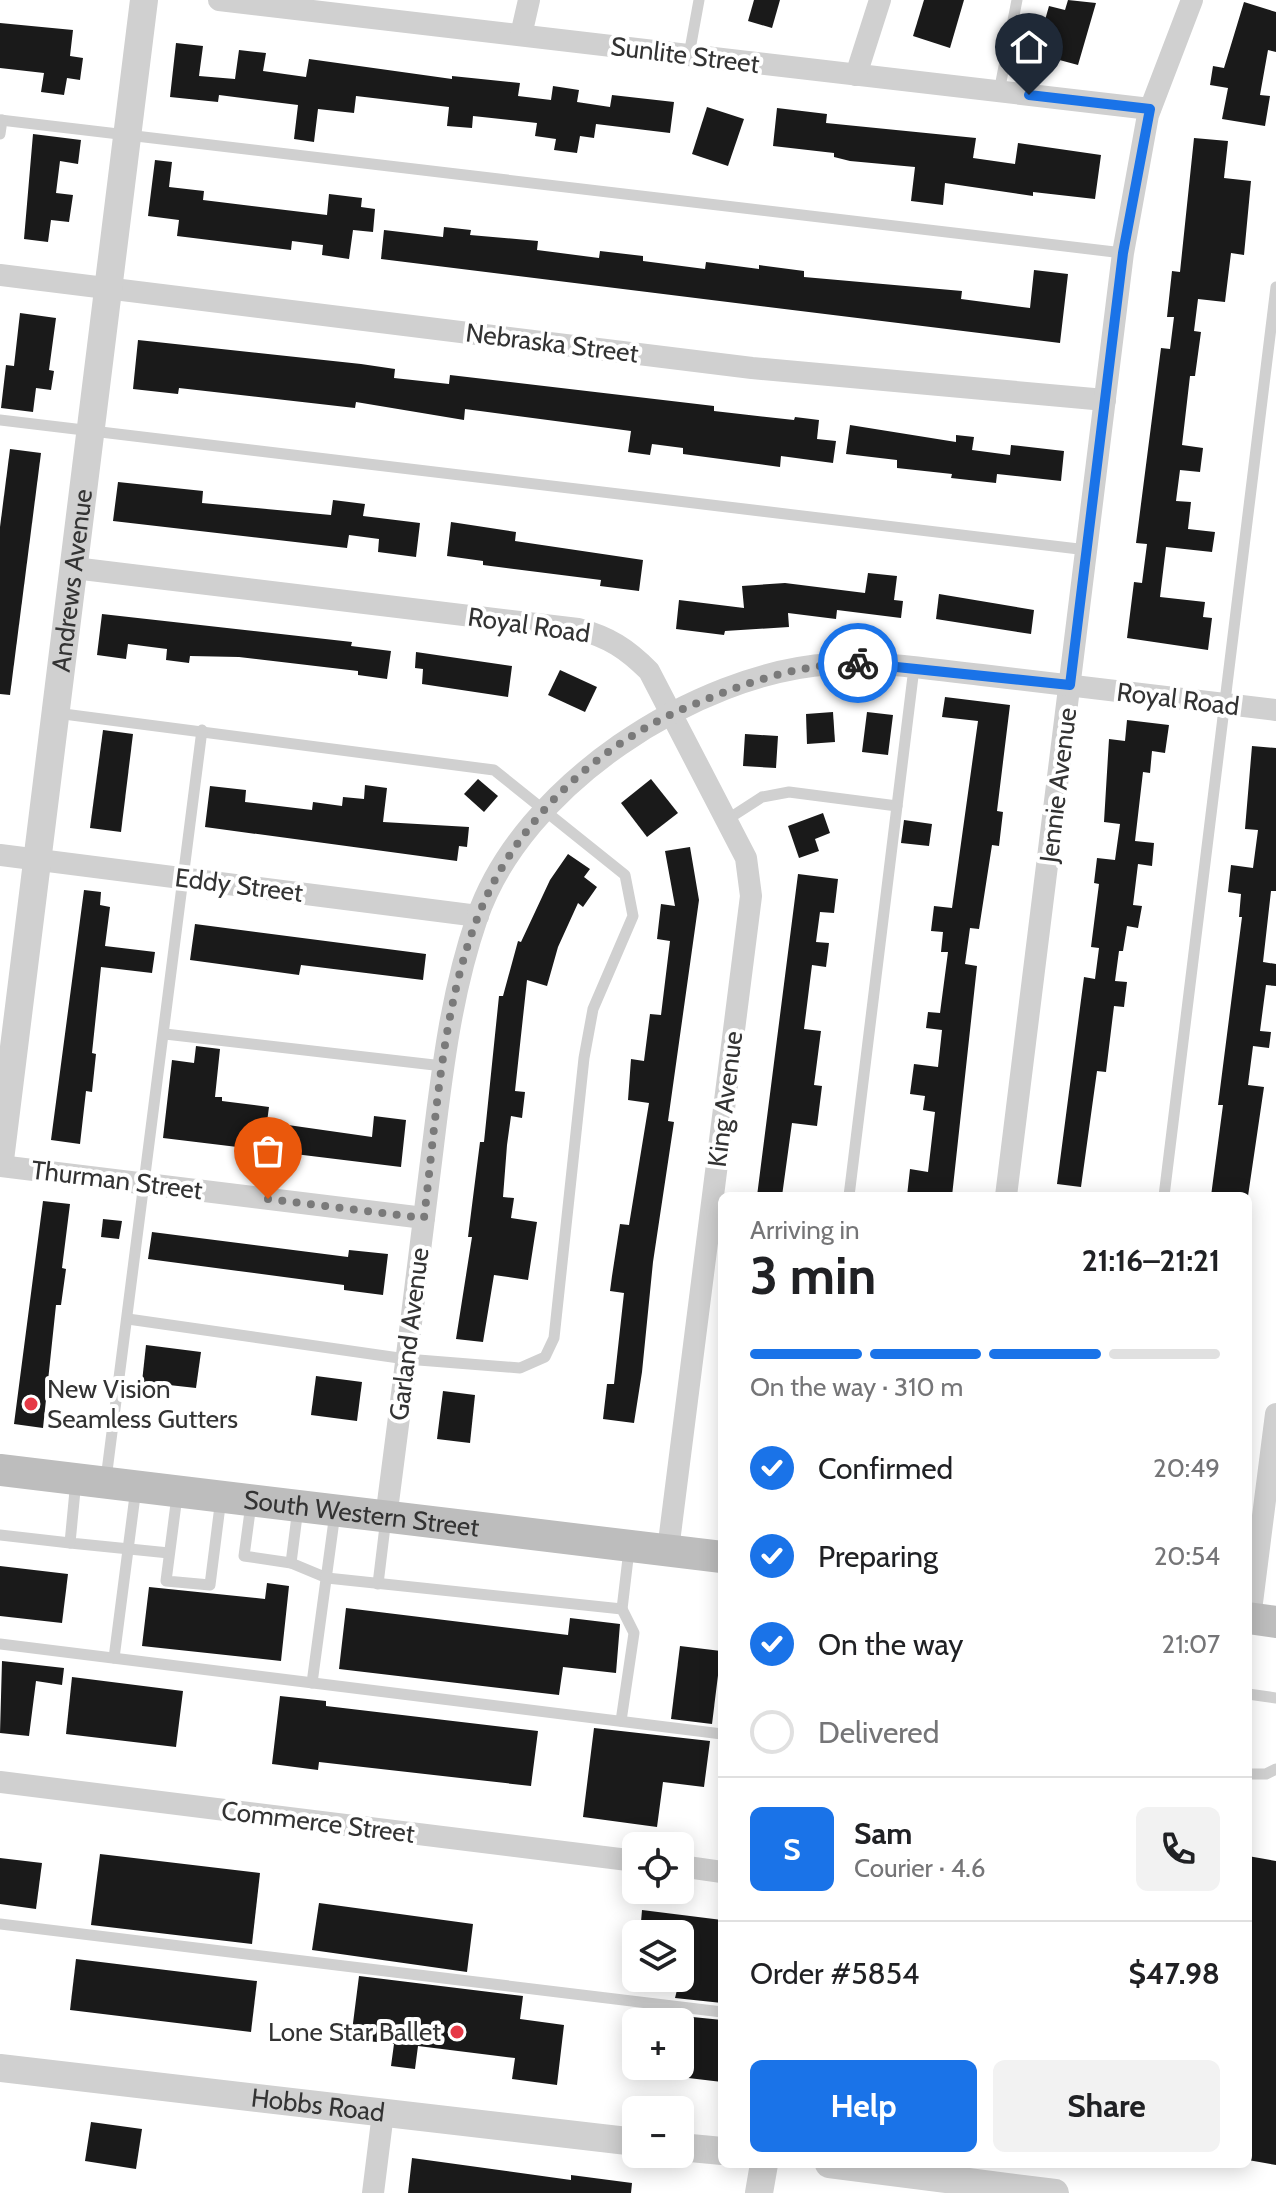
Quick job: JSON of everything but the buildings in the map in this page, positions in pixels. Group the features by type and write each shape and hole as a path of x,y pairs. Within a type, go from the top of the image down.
{"main road":[{"name":"South Western Street","path":"0,1470 718,1556"}],"street":[{"name":"Andrews Avenue","path":"0,1163 144,0"},
{"name":"Sunlite Street","path":"219,0 374,14 521,35 1150,109"},
{"path":"521,35 529,0"},
{"path":"856,75 880,0"},
{"name":"Jennie Avenue","path":"1007,1192 1123,253 1150,109 1192,0"},
{"name":"Nebraska Street","path":"0,275 752,368 1105,400"},
{"name":"Royal Road","path":"74,568 578,629 607,637 629,650 649,671 673,712 753,681 828,664 914,668 1276,710"},
{"name":"Garland Avenue","path":"386,1518 448,1028 478,916 497,876 545,811 571,782 608,750 673,712"},
{"name":"King Avenue","path":"668,1550 751,896 746,858 673,712"},
{"name":"Eddy Street","path":"0,855 478,916"},
{"name":"Thurman Street","path":"0,1163 424,1218"},
{"path":"1258,1619 1276,1414"},
{"name":"Commerce Street","path":"0,1782 622,1859"},
{"path":"694,1868 718,1871"},
{"name":"Hobbs Road","path":"0,2068 622,2140"},
{"path":"373,2193 383,2113"},
{"path":"694,2148 718,2151"},
{"path":"759,2193 763,2168"},
{"path":"850,2168 913,2180 1055,2193"}],"lane":[{"path":"689,55 699,0"},
{"path":"999,92 1017,0"},
{"path":"0,134 1,120 1123,253"},
{"path":"1164,1192 1276,287"},
{"path":"0,420 1088,551"},
{"path":"849,1192 914,668"},
{"path":"55,713 494,770 625,875 633,916 593,1009 554,1338 545,1357 520,1368 406,1359 128,1319"},
{"path":"70,1543 106,1483 202,730"},
{"path":"728,819 762,797 789,792 897,806"},
{"path":"165,1034 443,1066"},
{"path":"106,1483 128,1549 114,1658"},
{"path":"177,1492 166,1581 210,1585 236,1499"},
{"path":"236,1499 244,1556 291,1563 327,1578 622,1609"},
{"path":"291,1563 298,1507"},
{"path":"312,1683 335,1511"},
{"path":"378,1584 386,1518"},
{"path":"0,1535 169,1553"},
{"path":"621,1721 634,1633 622,1609 630,1546"},
{"path":"0,1644 718,1733"},
{"path":"1252,1695 1276,1698"},
{"path":"1252,1774 1266,1774 1276,1769"},
{"path":"0,1924 718,2012"}],"way so far":[{"path":"268,1199 424,1218 448,1028 478,916 497,876 523,837 571,782 608,750 673,712 753,681 828,664 858,663"}],"place":[{"name":"New Vision Seamless Gutters","path":"31,1404"},
{"name":"Lone Star Ballet","path":"457,2032"}],"route":[{"path":"858,663 1070,685 1123,253 1150,109 1029,95"}]}
